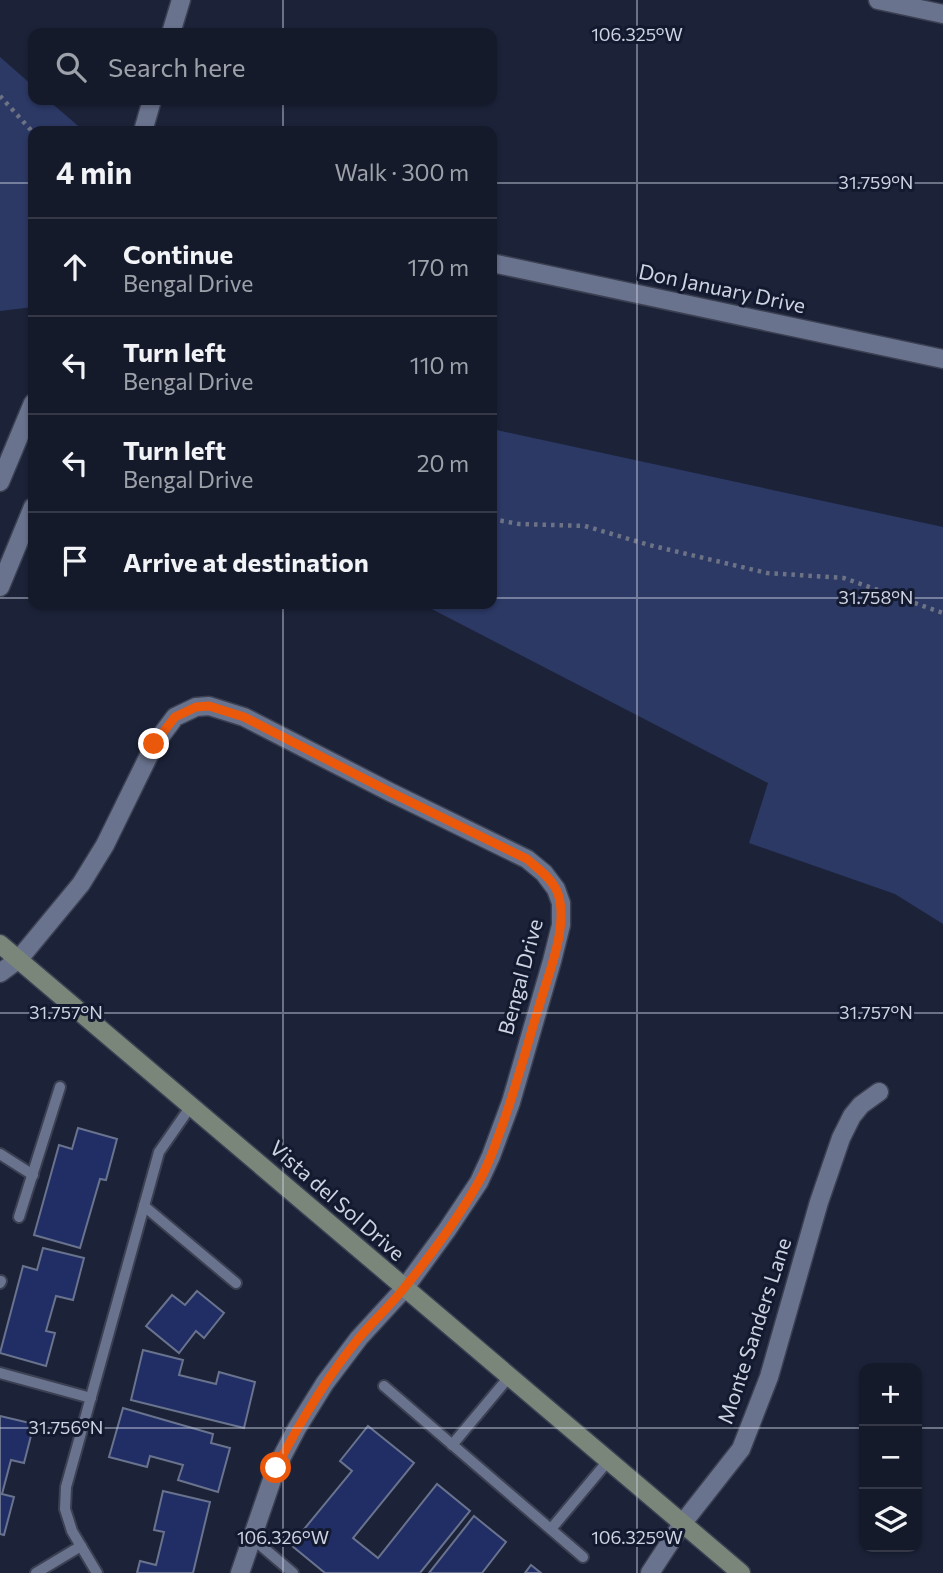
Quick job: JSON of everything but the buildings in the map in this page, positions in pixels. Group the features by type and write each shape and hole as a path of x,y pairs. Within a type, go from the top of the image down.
{"main road":[{"name":"Vista del Sol Drive","path":"0,944 741,1573"}],"street":[{"path":"173,28 181,0"},
{"path":"878,0 943,14"},
{"path":"144,126 151,105"},
{"name":"Don January Drive","path":"497,264 943,359"},
{"path":"0,482 28,415"},
{"path":"0,587 28,519"},
{"name":"Bengal Drive","path":"0,973 19,959 81,884 105,845 154,744 175,717 196,707 209,706 244,717 527,859 544,873 556,888 561,903 561,925 510,1102 491,1156 479,1182 447,1230 404,1289 359,1338 325,1383 297,1428 276,1468 240,1573"},
{"name":"Monte Sanders Lane","path":"650,1573 682,1524 741,1449 769,1377 819,1202 841,1138 860,1105 879,1092"}],"lane":[{"path":"19,1217 60,1087"},
{"path":"97,1573 72,1531 65,1508 66,1487 159,1152 191,1106"},
{"path":"0,1154 33,1175"},
{"path":"144,1206 236,1283"},
{"path":"0,1373 91,1398"},
{"path":"452,1445 509,1377"},
{"path":"384,1386 583,1557"},
{"path":"551,1529 608,1461"},
{"path":"251,1537 293,1573"},
{"path":"36,1573 81,1546"}],"path":[{"path":"0,96 28,127"},
{"path":"497,520 519,524 585,526 754,571 844,578 943,613"}],"shaded area":[{"path":"0,57 28,82 28,105 54,105 78,126 28,126 28,308 0,311"},
{"path":"497,430 943,527 943,924 895,894 749,843 768,783 432,609 497,609"}],"route":[{"path":"154,744 175,717 196,707 209,706 244,717 527,859 544,873 556,888 561,903 561,925 552,961 510,1102 479,1182 404,1289 359,1338 325,1383 276,1468"}]}
